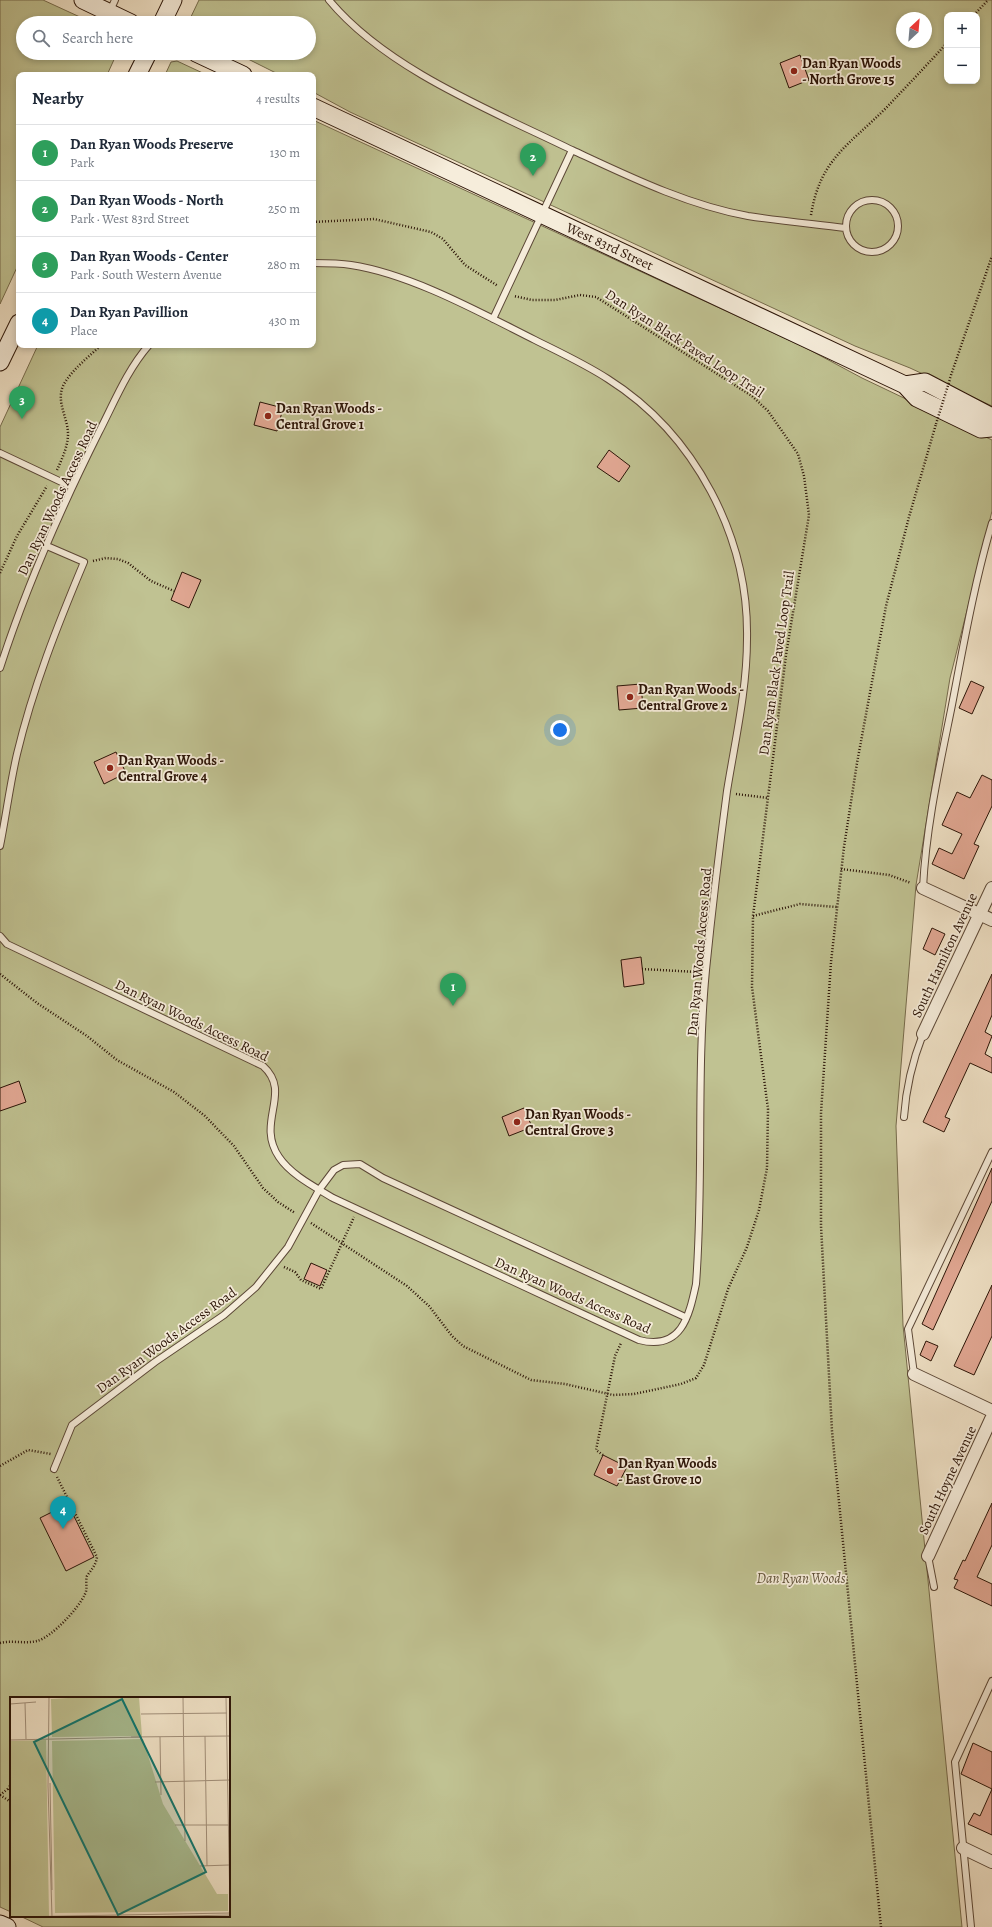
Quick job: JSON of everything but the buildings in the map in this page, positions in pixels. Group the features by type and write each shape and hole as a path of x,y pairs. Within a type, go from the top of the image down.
{"street":[{"path":"83,0 112,6 123,16"},
{"path":"165,16 173,0"},
{"path":"138,72 144,60"},
{"path":"211,60 237,72"},
{"name":"West 83rd Street","path":"316,109 906,385 917,398 981,429 992,428"},
{"path":"0,362 16,328"},
{"path":"906,385 925,382 992,417"},
{"path":"923,888 992,920"},
{"name":"South Hamilton Avenue","path":"923,1034 992,888"},
{"path":"914,1374 992,1411"},
{"name":"South Hoyne Avenue","path":"928,1556 992,1417"},
{"path":"963,1848 992,1862"},
{"path":"0,1924 7,1927"}],"lane":[{"path":"329,0 366,36 414,70 477,104 632,178 688,199 747,216 845,228"},
{"path":"492,319 572,150"},
{"path":"872,199 881,201 889,206 894,212 898,221 898,229 891,245 875,252 867,252 852,244 847,236 845,228 846,219 853,208 864,200 872,199"},
{"name":"Dan Ryan Woods Access Road","path":"0,936 7,944 263,1066 271,1073 276,1084 270,1120 270,1133 274,1146 280,1158 291,1169 319,1190 626,1334 653,1344 673,1338 681,1327 692,1301 697,1266 700,1095 706,973 727,793 745,679 748,641 744,582 736,549 724,518 709,487 690,459 668,430 642,405 610,380 492,319 413,283 386,273 351,265 316,263"},
{"name":"Dan Ryan Woods Access Road","path":"0,668 22,604 72,487 125,381 147,348"},
{"path":"0,453 72,487"},
{"path":"923,888 929,820 985,547 992,523"},
{"path":"0,846 10,786 26,720 44,661 84,562 47,546"},
{"path":"985,547 992,548"},
{"path":"904,1117 909,1074 923,1034"},
{"path":"914,1374 908,1329 992,1152"},
{"path":"319,1190 334,1170 343,1165 360,1164 383,1178 685,1317"},
{"name":"Dan Ryan Woods Access Road","path":"54,1469 72,1425 155,1362 224,1315 256,1287 288,1247 319,1190"},
{"path":"928,1556 934,1587"},
{"path":"971,1927 955,1762 992,1681"}],"path":[{"path":"977,12 988,0"},
{"path":"810,224 814,198 822,175 840,151 885,108 944,46"},
{"name":"Dan Ryan Black Paved Loop Trail","path":"316,222 374,219 432,232 443,240 465,265 515,297 532,300 555,300 580,295 596,297 752,396 768,411 798,454 804,476 809,515 786,655 753,916 752,987"},
{"path":"881,1927 832,1431 821,1226 821,1113 831,962 841,869 865,712 886,606 911,510 936,424 992,256"},
{"path":"57,469 68,435 66,416 60,400 63,387 72,373 98,348"},
{"path":"0,574 17,536 47,487"},
{"path":"84,562 106,558 118,559 128,563 151,581 174,591"},
{"path":"727,793 768,798"},
{"path":"841,869 889,875 923,888"},
{"path":"753,916 800,904 837,907"},
{"path":"642,969 706,973"},
{"path":"295,1272 301,1280 321,1289 357,1209"},
{"path":"603,1455 596,1450 615,1356 626,1334"},
{"path":"0,1466 28,1450 59,1456"},
{"path":"0,1643 13,1641 36,1641 47,1637 58,1629 83,1598 87,1584 86,1578 96,1562 96,1557 54,1469"},
{"path":"10,1785 9,1788 0,1795 10,1801"}],"green space":[{"path":"0,0 43,0 78,16 16,16 16,60 114,60 108,72 16,72 16,269 0,304"},
{"path":"199,0 992,0 992,406 910,368 855,346 350,112 316,94 316,72 274,72 250,60 316,60 316,16 191,16"},
{"path":"177,61 201,72 166,72 171,62"},
{"name":"Dan Ryan Woods","path":"316,121 806,348 862,378 992,440 992,511 950,678 916,885 896,1126 903,1325 962,1927 43,1927 22,1917 230,1917 230,1697 10,1697 10,1912 0,1907 0,427 37,348 316,348"}],"place":[{"name":"Dan Ryan Woods - North Grove 15","path":"794,71"},
{"name":"Dan Ryan Woods - North","path":"533,176"},
{"name":"Dan Ryan Woods - Central Grove 1","path":"268,416"},
{"name":"Dan Ryan Woods - Center","path":"22,419"},
{"name":"Dan Ryan Woods - Central Grove 2","path":"630,697"},
{"name":"Dan Ryan Woods - Central Grove 4","path":"110,768"},
{"name":"Dan Ryan Woods Preserve","path":"453,1006"},
{"name":"Dan Ryan Woods - Central Grove 3","path":"517,1122"},
{"name":"Dan Ryan Woods - East Grove 10","path":"610,1471"},
{"name":"Dan Ryan Pavillion","path":"63,1529"}]}
